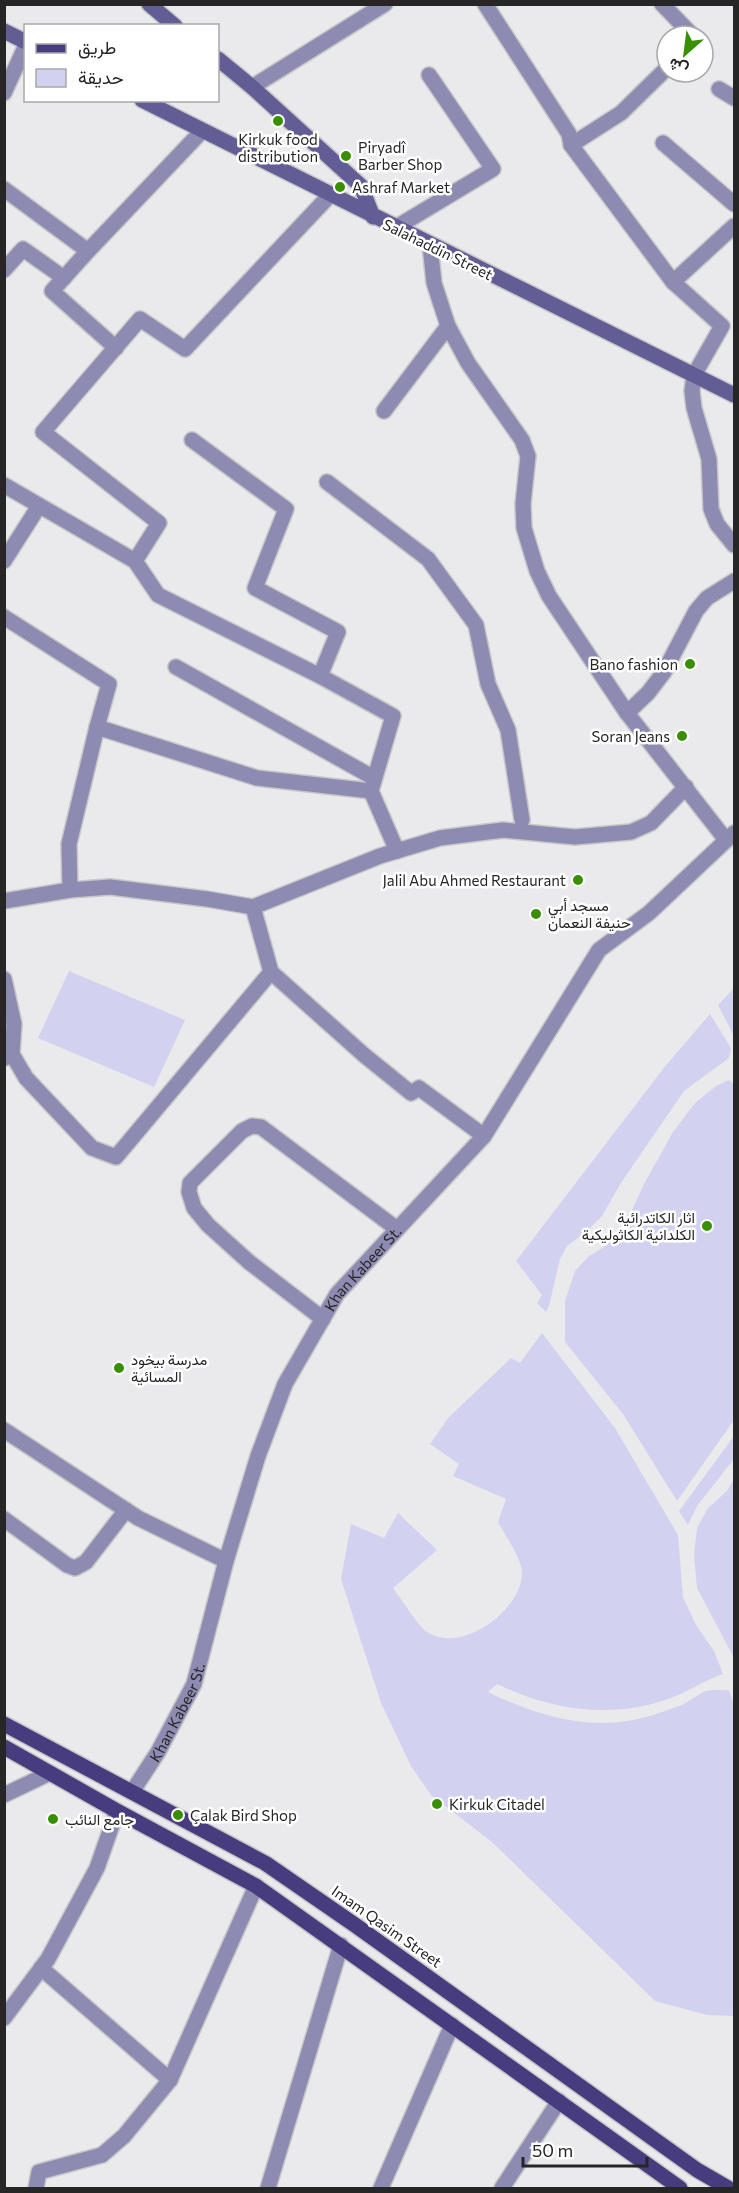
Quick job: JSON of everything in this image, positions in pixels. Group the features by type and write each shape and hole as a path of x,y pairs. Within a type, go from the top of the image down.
{"main road":[{"name":"Imam Qasim Street","path":"4,1724 265,1863 364,1931 697,2170 728,2188"},
{"path":"4,1747 256,1886 680,2188"},
{"path":"728,2188 734,2188"}],"street":[{"path":"149,4 173,24"},
{"path":"252,87 385,4"},
{"path":"485,4 569,134 572,145 673,282 722,327 694,375 692,391 694,408 709,459 711,509 717,524 735,544"},
{"path":"662,4 681,24"},
{"path":"4,31 24,42"},
{"path":"4,93 24,48"},
{"path":"219,60 361,186 373,217"},
{"path":"395,228 493,169 429,75"},
{"path":"572,145 621,113 655,80"},
{"path":"719,89 735,98"},
{"name":"Salahaddin Street","path":"146,102 395,228 735,395"},
{"path":"116,348 52,291 202,131"},
{"path":"663,143 735,204"},
{"path":"4,189 88,251"},
{"path":"135,561 159,523 43,432 140,319 185,349 330,195"},
{"path":"673,282 735,226"},
{"path":"430,245 434,283 448,327 468,363 522,440 528,456 523,504 524,528 549,596 627,713 661,758 730,837"},
{"path":"4,270 23,249 63,278"},
{"path":"384,411 448,327"},
{"path":"192,440 286,509 255,588 338,632 320,676"},
{"path":"327,482 428,559 476,625 488,684 508,730 522,820"},
{"path":"4,485 135,561 158,595 320,676 393,716 373,784 397,851"},
{"path":"4,561 39,506"},
{"path":"627,713 648,693 664,672 696,612 707,598 735,580"},
{"path":"4,616 109,684 69,844 70,890"},
{"path":"176,668 373,784"},
{"path":"97,727 257,778 373,784"},
{"path":"4,901 70,890 110,887 253,907 397,851 440,838 502,830 575,837 631,832 651,823 687,787"},
{"name":"Khan Kabeer St.","path":"132,1792 158,1752 194,1684 225,1561 258,1456 285,1384 337,1294 483,1136 599,950 649,913 730,837"},
{"path":"253,907 271,972 364,1055 411,1093 419,1088 483,1136"},
{"path":"4,979 14,1024 8,1056 92,1148 116,1157 271,972"},
{"path":"323,1319 249,1262 208,1225 194,1208 189,1192 190,1183 242,1131 252,1126 261,1127 397,1229"},
{"path":"4,1430 151,1525 225,1561"},
{"path":"4,1519 67,1565 75,1568 86,1562 126,1510"},
{"path":"4,1796 50,1773"},
{"path":"4,2018 41,1968 97,1868 117,1811"},
{"path":"36,2188 39,2172 102,2155 124,2136 170,2080 256,1886"},
{"path":"268,2188 341,1945"},
{"path":"41,1968 170,2080"},
{"path":"381,2188 452,2025"},
{"path":"502,2188 559,2101"}],"green space":[{"path":"69,971 185,1020 154,1087 38,1038"},
{"path":"734,988 734,1036 718,1005"},
{"path":"710,1014 731,1048 729,1058 684,1091 621,1183 602,1216 567,1246 560,1259 546,1312 537,1303 542,1295 516,1261 663,1069"},
{"path":"729,1080 734,1084 734,1420 677,1501 623,1414 565,1342 565,1301 575,1271 589,1256 618,1235 627,1221 644,1184 673,1132 695,1103 716,1086"},
{"path":"542,1333 615,1428 678,1535 683,1597 696,1625 714,1651 723,1674 658,1702 612,1710 565,1707 519,1694 497,1684 488,1692 549,1716 591,1723 612,1723 634,1720 666,1711 706,1691 729,1690 734,1705 734,2016 707,2015 655,2001 492,1842 431,1795 411,1766 381,1703 341,1579 351,1524 384,1538 398,1513 437,1550 393,1588 423,1629 441,1638 457,1638 473,1633 502,1613 520,1586 522,1572 516,1554 498,1522 506,1499 453,1476 459,1464 430,1444 449,1417 511,1358 520,1363"},
{"path":"734,1436 734,1459 697,1506 688,1525 679,1511"},
{"path":"734,1479 734,1658 697,1588 694,1555 697,1528 708,1508 727,1491"}],"place":[{"name":"Kirkuk food distribution","path":"278,121"},
{"name":"Piryadî Barber Shop","path":"346,156"},
{"name":"Ashraf Market","path":"340,187"},
{"name":"Bano fashion","path":"690,664"},
{"name":"Soran Jeans","path":"682,736"},
{"name":"Jalil Abu Ahmed Restaurant","path":"578,880"},
{"name":"مسجد أبي حنيفة النعمان","path":"536,914"},
{"name":"اثار الكاتدرائية الكلدانية الكاثوليكية","path":"707,1226"},
{"name":"مدرسة بيخود المسائية","path":"119,1368"},
{"name":"Kirkuk Citadel","path":"437,1804"},
{"name":"Çalak Bird Shop","path":"178,1815"},
{"name":"جامع النائب","path":"53,1819"}]}
